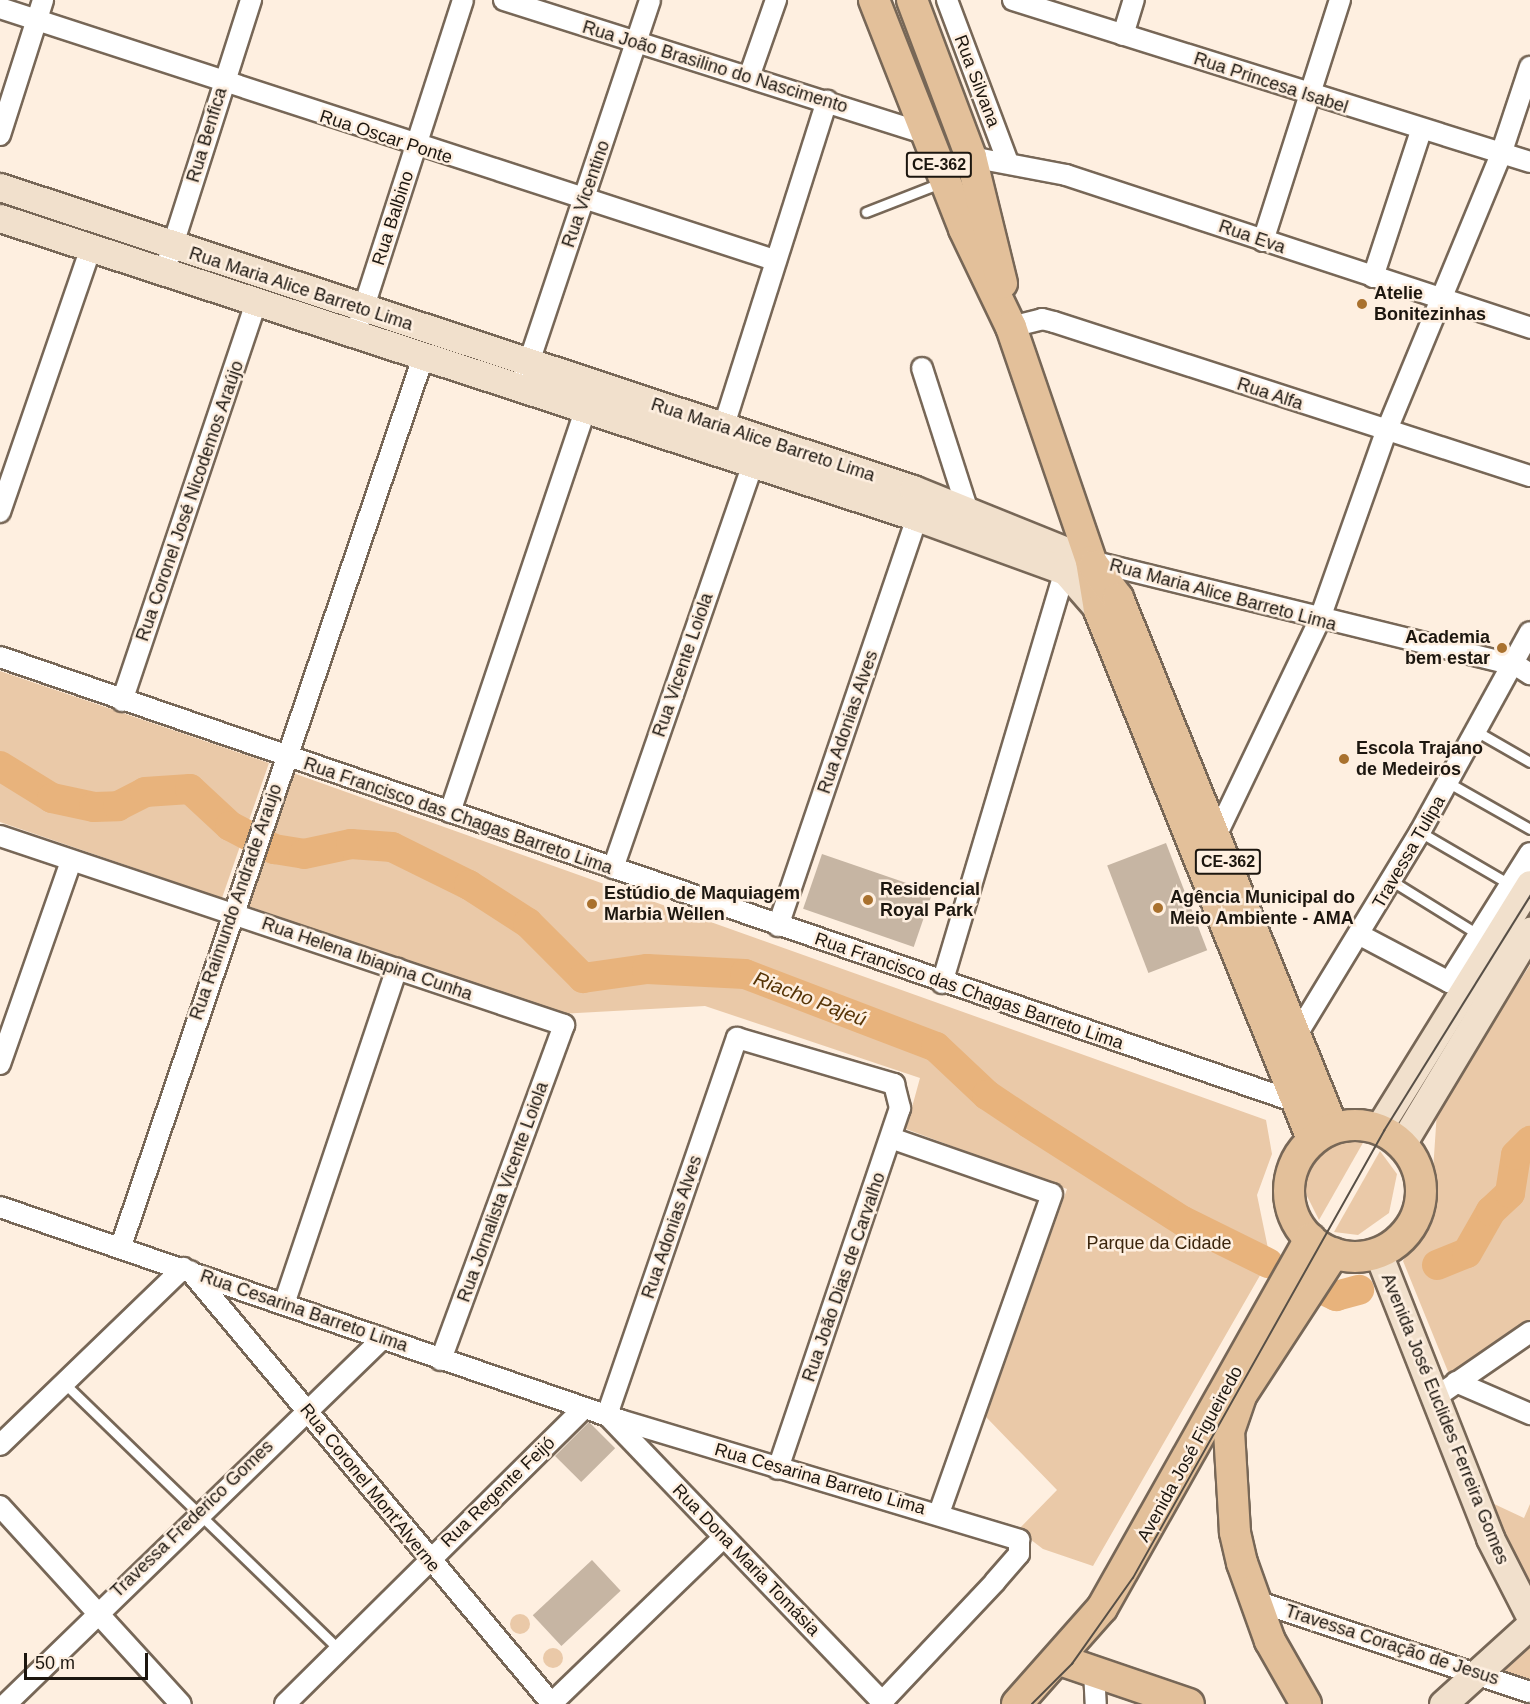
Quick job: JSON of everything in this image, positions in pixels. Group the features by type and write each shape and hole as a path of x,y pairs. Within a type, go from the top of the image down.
{"main road":[{"name":"CE-362","path":"874,0 945,181 1011,327"},
{"name":"CE-362","path":"912,0 971,157 1011,327 1078,566 1099,610 1317,1120"},
{"name":"CE-362","path":"1078,566 1118,598 1217,834 1296,1036 1317,1120"},
{"path":"1322,1246 1290,1208 1288,1189 1291,1170 1317,1120 1390,1136"},
{"name":"Avenida José Euclides Ferreira Gomes","path":"1322,1246 1378,1252 1405,1233 1420,1204 1415,1162 1390,1136"},
{"name":"Avenida José Figueiredo","path":"1306,1704 1253,1600 1235,1532 1229,1431 1242,1394 1322,1246"},
{"name":"Avenida José Figueiredo","path":"1017,1704 1060,1660 1117,1583 1322,1246"},
{"path":"1060,1660 1189,1704"}],"street":[{"path":"0,135 44,0"},
{"name":"Rua Benfica","path":"168,259 251,0"},
{"name":"Rua Balbino","path":"360,321 463,0"},
{"name":"Rua João Brasilino do Nascimento","path":"504,0 927,135"},
{"name":"Rua Vicentino","path":"525,376 650,0"},
{"path":"749,77 776,0"},
{"name":"Rua Silvana","path":"947,0 1008,162"},
{"name":"Rua Princesa Isabel","path":"1013,0 1308,96 1530,162"},
{"path":"1123,35 1134,0"},
{"path":"1263,241 1340,0"},
{"name":"Rua Oscar Ponte","path":"0,8 416,147 774,260"},
{"path":"1217,834 1319,621 1386,432 1501,154 1530,67"},
{"path":"721,438 774,260 826,101"},
{"path":"1373,277 1421,131"},
{"name":"Rua Eva","path":"971,157 1008,162 1066,175 1530,328"},
{"name":"Rua Maria Alice Barreto Lima","path":"0,187 168,259 257,301 360,321 424,355 525,376 585,410 721,438 754,461 918,517 1078,566 1523,670"},
{"name":"Rua Maria Alice Barreto Lima","path":"0,218 91,247 168,259 721,438 968,511 1078,566"},
{"path":"0,512 91,247"},
{"name":"Rua Coronel José Nicodemos Araújo","path":"122,701 257,301"},
{"name":"Rua Alfa","path":"1011,327 1042,319 1054,322 1386,432 1530,476"},
{"name":"Rua Raimundo Andrade Araujo","path":"121,1246 251,857 424,355"},
{"path":"922,368 968,511"},
{"path":"450,812 585,410"},
{"name":"Rua Vicente Loiola","path":"613,868 754,461"},
{"name":"Rua Adonias Alves","path":"778,926 918,517"},
{"path":"942,982 1078,566"},
{"name":"Travessa Tulipa","path":"1296,1036 1392,881 1449,783 1476,731 1523,670 1530,632"},
{"name":"Rua Francisco das Chagas Barreto Lima","path":"0,657 122,701 942,982 1317,1120"},
{"name":"Rua Helena Ibiapina Cunha","path":"0,836 564,1025"},
{"path":"1390,1136 1520,885 1530,853"},
{"path":"0,1064 71,861"},
{"path":"1360,935 1443,982 1455,977 1481,936 1520,885"},
{"path":"1390,1136 1530,931"},
{"path":"284,1304 397,969"},
{"name":"Rua Jornalista Vicente Loiola","path":"441,1359 564,1025"},
{"name":"Rua Adonias Alves","path":"614,1418 738,1038 894,1084"},
{"name":"Rua João Dias de Carvalho","path":"778,1469 891,1138 900,1108 894,1084"},
{"path":"891,1138 1052,1194 939,1513"},
{"name":"Rua Cesarina Barreto Lima","path":"0,1207 121,1246 614,1418 778,1469 939,1513 1019,1540 1019,1554 882,1703"},
{"name":"Avenida José Euclides Ferreira Gomes","path":"1378,1252 1433,1399 1490,1538 1530,1616"},
{"path":"0,1445 186,1269"},
{"name":"Rua Coronel Mont'Alverne","path":"186,1269 306,1408 428,1560 551,1704"},
{"path":"1433,1399 1530,1332"},
{"name":"Travessa Frederico Gomes","path":"6,1704 196,1514 383,1338"},
{"path":"1456,1382 1530,1414"},
{"name":"Rua Regente Feijó","path":"285,1704 584,1408"},
{"name":"Rua Dona Maria Tomásia","path":"614,1418 882,1703"},
{"path":"0,1506 94,1614 180,1704"},
{"path":"551,1704 724,1537"},
{"name":"Travessa Coração de Jesus","path":"1253,1600 1477,1671 1530,1692"},
{"path":"1443,1704 1530,1625"},
{"path":"1094,1671 1096,1704"}],"lane":[{"path":"867,212 945,181"},
{"path":"1476,731 1530,762"},
{"path":"1449,783 1530,829"},
{"path":"1420,832 1520,885"},
{"path":"1392,881 1481,936"},
{"path":"64,1383 196,1514 341,1651"}],"green space":[{"path":"0,671 269,763 222,898 0,822"},
{"name":"Parque da Cidade","path":"293,773 1266,1120 1272,1154 1257,1195 1270,1258 1093,1566 1043,1549 1018,1530 1057,1490 986,1417 1067,1189 906,1129 920,1078 705,1006 559,1014 248,906"},
{"path":"1530,965 1530,1320 1449,1374 1403,1261 1430,1216 1437,1111"},
{"path":"1364,1141 1319,1220 1306,1194 1305,1179 1314,1161 1337,1142"},
{"path":"1380,1151 1397,1174 1389,1213 1358,1235 1334,1232"},
{"path":"1492,1503 1524,1518 1530,1504 1530,1603 1487,1506"},
{"path":"520,1614 527,1617 530,1624 527,1631 520,1634 513,1631 510,1624 513,1617"},
{"path":"1530,1635 1530,1682 1494,1667"},
{"path":"553,1648 560,1651 563,1658 560,1665 553,1668 546,1665 543,1658 546,1651"}],"building":[{"name":"Agência Municipal do Meio Ambiente - AMA","path":"1166,843 1207,950 1148,973 1107,866"},
{"name":"Residencial Royal Park","path":"822,854 933,892 914,947 803,909"},
{"path":"589,1422 615,1448 581,1482 555,1456"},
{"path":"592,1560 621,1591 561,1646 533,1615"}],"waterway":[{"name":"Riacho Pajeú","path":"0,766 52,798 94,807 118,806 145,792 190,789 230,826 274,849 304,854 351,844 392,847 469,885 528,923 583,978 647,969 745,974 936,1047 987,1095 1029,1123 1183,1221 1268,1263"},
{"name":"Riacho Pajeú","path":"1437,1265 1467,1253 1491,1211 1510,1193 1516,1155 1530,1141"},
{"name":"Riacho Pajeú","path":"1321,1289 1336,1296 1359,1290"}],"tram line":[{"path":"1032,1704 1072,1664 1133,1578 1384,1131 1530,896"}],"place":[{"name":"Atelie Bonitezinhas","path":"1362,304"},
{"name":"Academia bem estar","path":"1502,648"},
{"name":"Escola Trajano de Medeiros","path":"1344,759"},
{"name":"Residencial Royal Park","path":"868,900"},
{"name":"Estúdio de Maquiagem Marbia Wellen","path":"592,904"},
{"name":"Agência Municipal do Meio Ambiente - AMA","path":"1158,908"}]}
